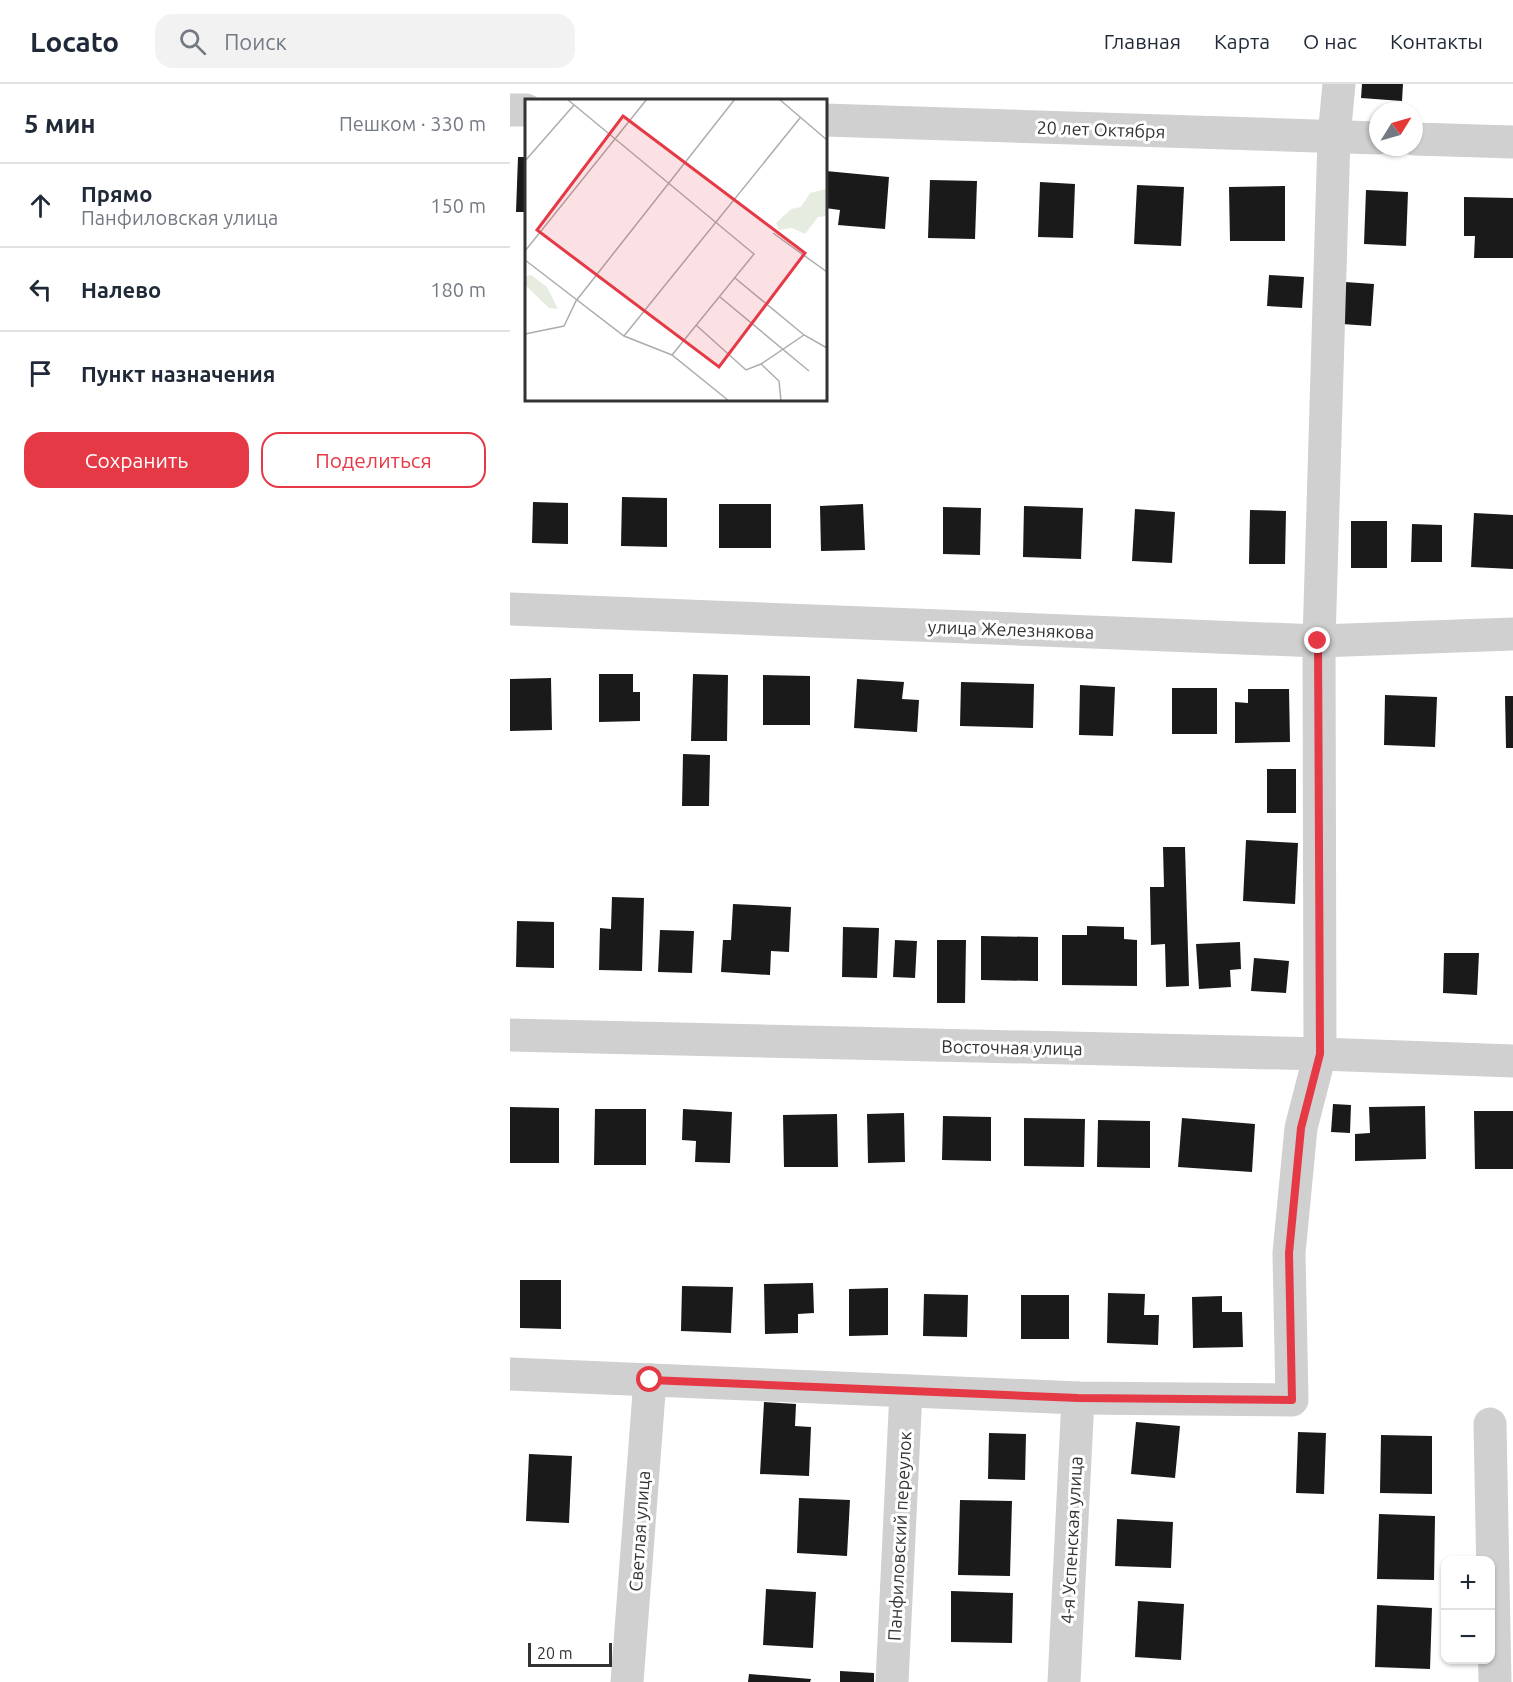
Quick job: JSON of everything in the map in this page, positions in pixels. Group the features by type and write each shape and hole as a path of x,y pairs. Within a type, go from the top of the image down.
{"street":[{"path":"510,1374 1078,1398 1292,1400 1289,1253 1301,1128 1320,1054 1318,641 1334,137 1339,84"},
{"name":"20 лет Октября","path":"826,120 1369,138"},
{"path":"1423,139 1513,142"},
{"name":"улица Железнякова","path":"510,609 1318,641 1513,634"},
{"name":"Восточная улица","path":"510,1035 1320,1054 1513,1061"},
{"name":"Светлая улица","path":"627,1682 650,1380"},
{"name":"Панфиловский переулок","path":"892,1682 906,1391"},
{"name":"4-я Успенская улица","path":"1064,1682 1078,1398"},
{"path":"1490,1424 1495,1682"}],"building":[{"path":"1362,84 1403,84 1402,101 1361,98"},
{"path":"518,157 525,157 525,212 516,212"},
{"path":"826,171 889,177 885,229 838,225 840,210 826,208"},
{"path":"930,180 977,181 975,239 928,238"},
{"path":"1040,182 1075,184 1073,238 1038,237"},
{"path":"1137,185 1184,187 1181,246 1134,244"},
{"path":"1285,186 1285,241 1230,241 1229,187"},
{"path":"1366,190 1408,192 1406,246 1364,244"},
{"path":"1464,197 1513,198 1513,258 1474,258 1475,236 1464,236"},
{"path":"1269,275 1304,277 1302,308 1267,306"},
{"path":"1345,282 1374,284 1371,326 1342,324"},
{"path":"622,497 667,498 667,547 621,546"},
{"path":"533,502 568,503 568,544 532,543"},
{"path":"719,504 771,504 771,548 719,548"},
{"path":"863,504 865,550 821,551 820,506"},
{"path":"1024,506 1083,508 1081,559 1023,557"},
{"path":"943,507 981,508 980,555 943,554"},
{"path":"1135,509 1175,512 1172,563 1132,561"},
{"path":"1250,510 1286,511 1285,564 1249,564"},
{"path":"1474,513 1513,515 1513,569 1471,567"},
{"path":"1351,521 1387,521 1387,568 1351,568"},
{"path":"1412,524 1442,525 1442,562 1411,562"},
{"path":"599,674 633,674 633,692 640,692 640,721 599,722"},
{"path":"693,674 728,675 727,741 691,741"},
{"path":"763,675 810,676 810,725 763,725"},
{"path":"551,678 552,730 510,731 510,679"},
{"path":"857,679 904,682 902,699 919,700 917,732 854,728"},
{"path":"961,682 1034,684 1033,728 960,726"},
{"path":"1080,685 1115,687 1113,736 1079,735"},
{"path":"1172,688 1217,688 1217,734 1172,734"},
{"path":"1248,689 1289,689 1290,742 1235,743 1235,702 1248,703"},
{"path":"1385,695 1437,697 1435,747 1384,745"},
{"path":"1505,696 1513,696 1513,748 1506,748"},
{"path":"683,754 710,755 709,806 682,806"},
{"path":"1267,769 1296,769 1296,813 1267,813"},
{"path":"1246,840 1298,843 1295,904 1243,901"},
{"path":"1163,847 1185,847 1189,986 1166,987 1165,944 1151,945 1150,887 1164,887"},
{"path":"612,897 644,898 642,971 599,970 600,928 611,929"},
{"path":"733,904 791,907 789,952 771,951 770,975 721,972 723,940 731,940"},
{"path":"517,921 554,922 554,968 516,967"},
{"path":"1087,926 1124,927 1124,939 1137,940 1137,986 1062,985 1062,935 1087,935"},
{"path":"843,927 879,928 877,978 842,977"},
{"path":"660,930 694,931 692,973 658,972"},
{"path":"981,936 1038,937 1038,981 981,980"},
{"path":"895,940 917,941 915,978 893,977"},
{"path":"937,940 966,940 965,1003 937,1003"},
{"path":"1240,942 1241,969 1230,970 1231,987 1199,989 1196,944"},
{"path":"1444,953 1479,953 1477,995 1443,993"},
{"path":"1254,958 1289,961 1286,993 1251,991"},
{"path":"1333,1104 1351,1105 1350,1133 1331,1132"},
{"path":"1425,1106 1426,1159 1355,1161 1355,1134 1370,1133 1369,1107"},
{"path":"510,1107 559,1108 559,1163 510,1163"},
{"path":"595,1109 646,1109 646,1165 594,1165"},
{"path":"683,1109 732,1112 730,1163 695,1162 696,1141 682,1140"},
{"path":"1474,1111 1513,1111 1513,1169 1475,1169"},
{"path":"904,1113 905,1162 868,1163 867,1114"},
{"path":"837,1114 838,1167 784,1167 783,1115"},
{"path":"943,1116 991,1117 991,1161 942,1160"},
{"path":"1024,1118 1085,1119 1084,1167 1024,1166"},
{"path":"1182,1118 1255,1124 1252,1172 1178,1167"},
{"path":"1098,1120 1150,1121 1150,1168 1097,1167"},
{"path":"520,1280 561,1280 561,1329 520,1328"},
{"path":"813,1283 814,1313 798,1314 798,1333 765,1334 764,1284"},
{"path":"682,1286 733,1287 731,1333 681,1331"},
{"path":"888,1288 888,1335 849,1336 849,1289"},
{"path":"1108,1293 1145,1294 1144,1315 1159,1315 1158,1345 1107,1343"},
{"path":"924,1294 968,1295 967,1337 923,1336"},
{"path":"1021,1295 1069,1295 1069,1339 1021,1339"},
{"path":"1222,1296 1222,1312 1242,1312 1243,1347 1193,1348 1192,1297"},
{"path":"764,1402 796,1404 795,1426 811,1427 809,1476 760,1474"},
{"path":"1136,1422 1180,1426 1175,1478 1131,1474"},
{"path":"1298,1432 1326,1433 1324,1494 1296,1493"},
{"path":"989,1433 1026,1434 1025,1480 988,1479"},
{"path":"1381,1435 1432,1436 1432,1494 1380,1493"},
{"path":"529,1454 572,1456 569,1523 526,1521"},
{"path":"799,1498 850,1500 847,1556 797,1553"},
{"path":"960,1500 1012,1501 1010,1576 958,1575"},
{"path":"1379,1514 1435,1516 1434,1580 1377,1579"},
{"path":"1117,1519 1173,1522 1171,1568 1115,1566"},
{"path":"766,1589 816,1592 813,1648 763,1645"},
{"path":"951,1591 1013,1593 1012,1643 951,1642"},
{"path":"1138,1601 1184,1604 1181,1660 1135,1657"},
{"path":"1377,1605 1432,1608 1430,1669 1375,1667"},
{"path":"840,1671 874,1673 874,1682 840,1682"},
{"path":"749,1674 811,1679 810,1682 748,1682"}],"route":[{"path":"650,1380 1078,1398 1292,1400 1289,1253 1301,1128 1320,1054 1318,641"}]}
